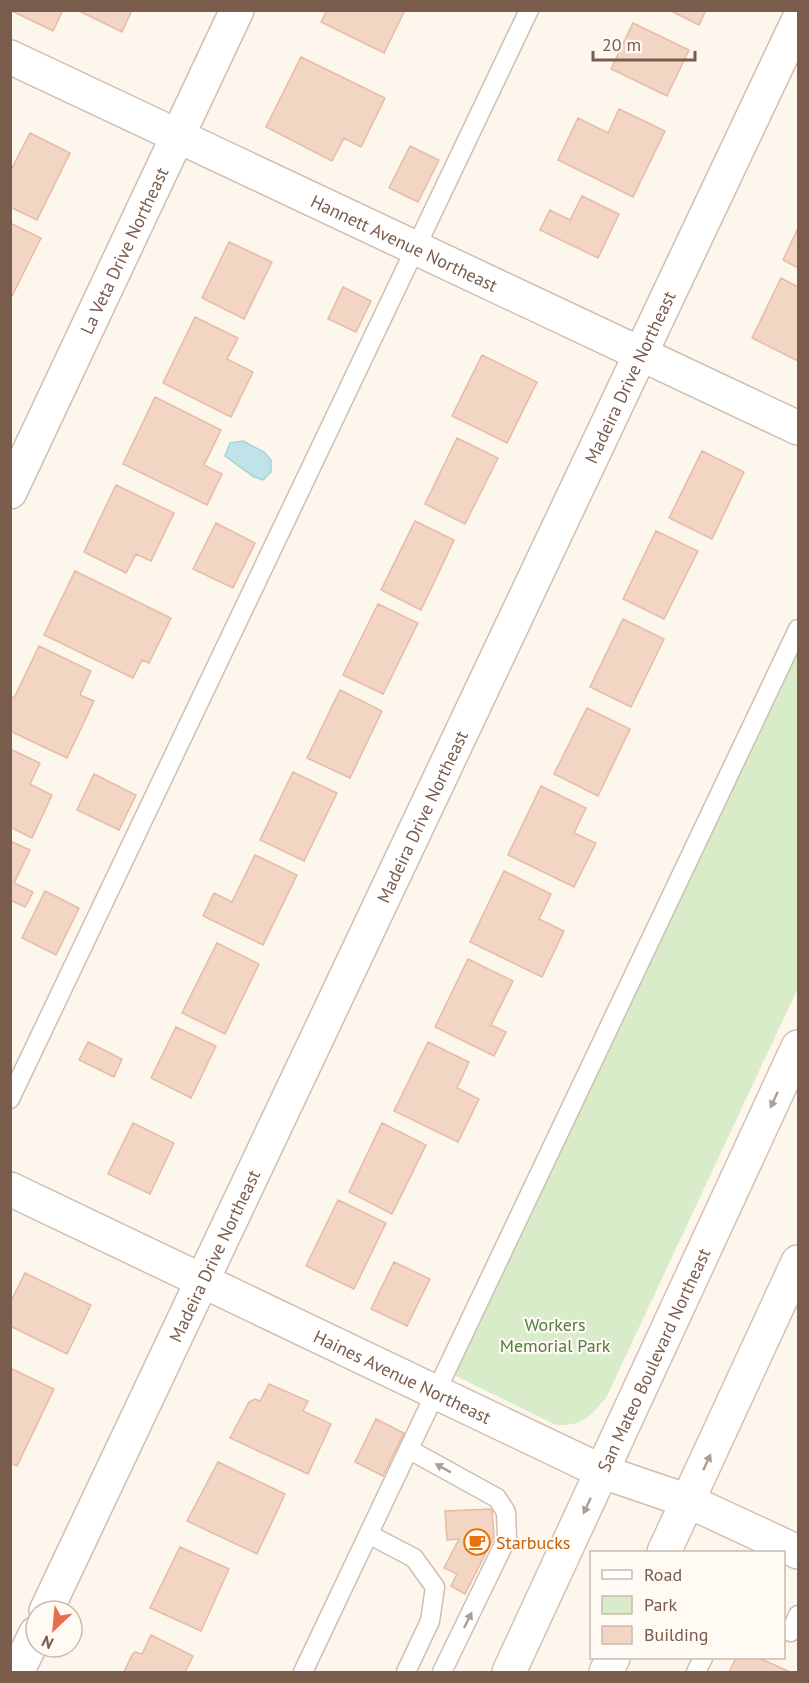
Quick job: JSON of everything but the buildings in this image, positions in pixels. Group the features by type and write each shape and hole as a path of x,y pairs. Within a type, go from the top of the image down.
{"street":[{"name":"La Veta Drive Northeast","path":"10,492 237,10"},
{"name":"Madeira Drive Northeast","path":"52,1599 798,21"},
{"name":"Hannett Avenue Northeast","path":"10,57 643,352 798,428"},
{"name":"San Mateo Boulevard Northeast","path":"509,1672 798,1047"},
{"name":"Haines Avenue Northeast","path":"10,1190 203,1279 603,1472 688,1501 759,1544 798,1552"},
{"path":"664,1551 798,1262"},
{"path":"17,1672 24,1658"}],"lane":[{"path":"10,1099 529,10"},
{"path":"303,1672 798,629"},
{"path":"410,1450 497,1498 506,1512 507,1538 442,1672"},
{"path":"370,1535 414,1558 435,1587 430,1621 406,1672"},
{"path":"785,1630 790,1632 798,1615"}],"green space":[{"name":"Workers Memorial Park","path":"798,652 798,988 606,1398 585,1419 573,1424 556,1425 454,1375"}],"water":[{"path":"243,441 264,452 271,460 271,472 263,480 254,477 225,456 230,443"}],"place":[{"name":"Starbucks","path":"477,1542"}]}
